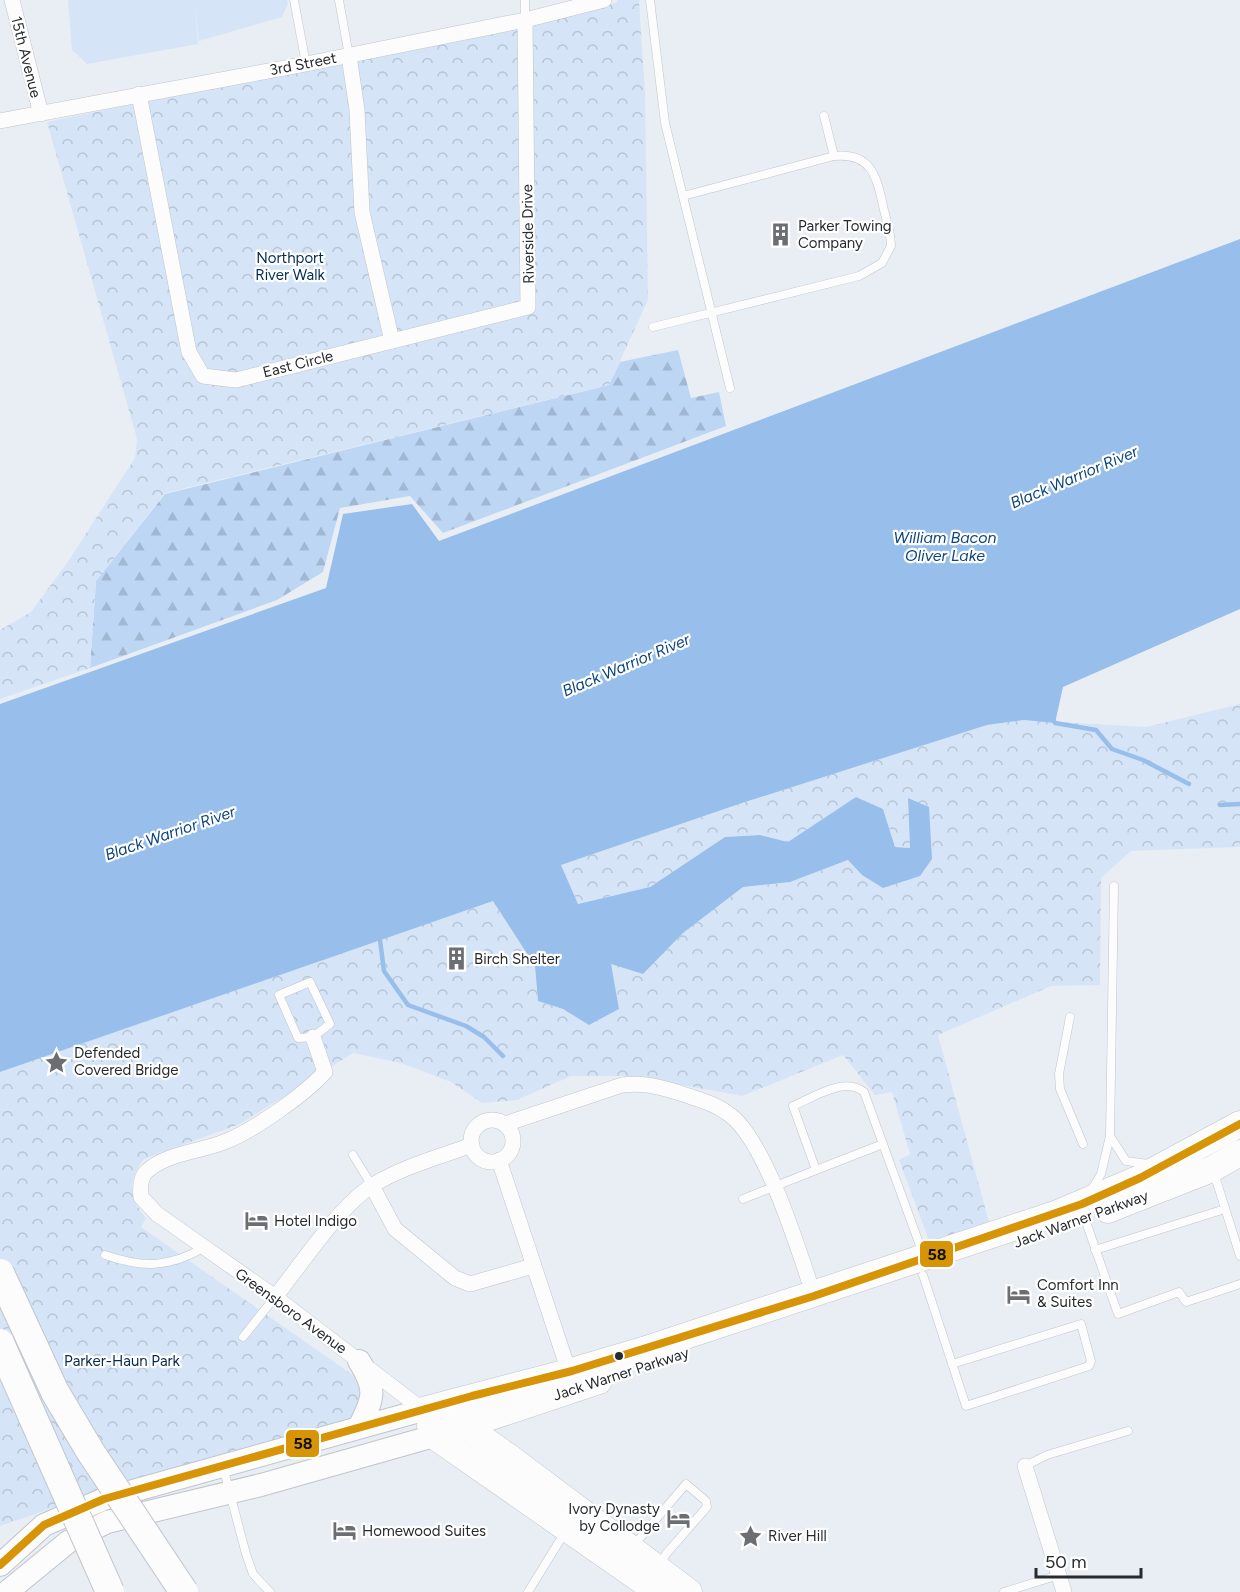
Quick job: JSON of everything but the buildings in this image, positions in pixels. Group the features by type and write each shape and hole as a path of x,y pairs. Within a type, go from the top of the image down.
{"highway":[{"path":"0,1273 55,1392 90,1451 184,1592"},
{"path":"0,1343 110,1592"}],"main road":[{"name":"Jack Warner Parkway","path":"1084,1212 1240,1124"},
{"name":"Jack Warner Parkway","path":"7,1592 41,1562 92,1528 230,1493 465,1426 1212,1169 1240,1153"},
{"name":"Jack Warner Parkway","path":"0,1565 44,1525 104,1498 359,1427 569,1372 814,1296 923,1267"},
{"path":"359,1361 373,1388 371,1405 359,1427"},
{"path":"509,1457 502,1445 502,1422 521,1406"},
{"name":"Greensboro Avenue","path":"423,1410 465,1426 509,1457 632,1548 658,1580"},
{"name":"Greensboro Avenue","path":"423,1410 434,1436 567,1528 658,1580 689,1592"}],"street":[{"name":"15th Avenue","path":"12,0 41,114"},
{"name":"3rd Street","path":"0,121 349,56 525,20 604,0"},
{"name":"Riverside Drive","path":"392,341 528,307 525,20"},
{"path":"349,56 357,110 362,212 392,341"},
{"name":"East Circle","path":"139,94 189,352 203,376 236,380 392,341"},
{"name":"Greensboro Avenue","path":"313,1037 325,1072 312,1086 236,1136 163,1161 145,1172 141,1183 141,1197 157,1214 275,1297 423,1410"},
{"path":"505,1124 622,1085 646,1083 711,1103 731,1115 747,1133 787,1216 814,1296"},
{"path":"494,1120 505,1124 511,1131 513,1145 510,1152 499,1160 485,1160 478,1157 472,1145 473,1132 482,1122 494,1120"},
{"path":"275,1297 337,1219 372,1186 393,1175 472,1145"},
{"path":"499,1160 569,1372"},
{"path":"372,1186 395,1229 455,1278 470,1284 533,1266"},
{"path":"1024,1466 1064,1592"}],"lane":[{"path":"294,0 306,64"},
{"path":"339,0 349,56"},
{"path":"525,0 525,20"},
{"path":"650,0 665,123 713,311 730,388"},
{"path":"824,116 834,156"},
{"path":"653,327 859,276 872,271 888,255 891,240 873,173 858,158 834,156 683,195"},
{"path":"1114,886 1110,1136 1101,1174 1084,1212 1095,1250 1118,1314 1179,1292 1186,1302 1240,1284"},
{"path":"310,982 330,1024 313,1037 298,1038 279,995 310,982"},
{"path":"1070,1017 1059,1074 1060,1089 1083,1144"},
{"path":"816,1170 793,1106 846,1084 857,1087 864,1092 883,1144 923,1267 952,1364 966,1406 1089,1366 1091,1360 1081,1324 952,1364"},
{"path":"1110,1136 1126,1161 1140,1164 1167,1164"},
{"path":"743,1199 883,1144"},
{"path":"353,1155 372,1186"},
{"path":"1212,1169 1238,1243 1240,1256"},
{"path":"1095,1250 1225,1209"},
{"path":"105,1255 143,1265 158,1264 182,1260 203,1248"},
{"path":"243,1337 275,1297"},
{"path":"1024,1466 1047,1455 1128,1431"},
{"path":"223,1465 253,1574 270,1592"},
{"path":"632,1548 686,1484 706,1501 707,1507 666,1554 658,1580"},
{"path":"528,1592 567,1528"},
{"path":"1004,1592 1059,1575"}],"green space":[{"path":"68,0 287,0 288,4 282,17 199,41 195,5 198,44 87,64 72,50"},
{"name":"Northport River Walk","path":"618,0 642,0 639,1 645,92 648,300 609,385 165,493 96,581 90,668 0,699 0,630 31,612 69,560 135,458 137,439 47,122 616,3"},
{"path":"678,350 691,398 719,392 726,426 443,533 410,496 340,508 323,572 277,600 90,668 96,581 165,494 609,385 620,362"},
{"name":"Parker-Haun Park","path":"1240,704 1240,847 1131,851 1101,878 1100,985 1051,986 938,1035 994,1240 936,1259 899,1160 910,1154 892,1092 875,1095 843,1055 742,1096 633,1076 571,1076 517,1100 482,1103 451,1082 401,1063 353,1053 240,1124 144,1159 135,1174 132,1189 136,1203 146,1218 141,1227 357,1378 362,1384 360,1416 85,1497 0,1526 0,1072 493,900 535,966 538,1001 563,1009 589,1025 619,1009 610,963 643,974 683,933 743,887 790,882 849,860 862,875 920,876 908,798 910,848 895,847 883,809 856,797 788,842 760,835 725,837 650,887 578,904 561,865 742,803 987,725 1024,720 1146,727"}],"water":[{"name":"William Bacon Oliver Lake","path":"1240,239 1240,609 1063,687 1055,723 1024,720 987,725 742,803 561,865 578,904 650,887 725,837 760,835 788,842 856,797 883,809 895,847 910,848 908,798 929,807 932,859 920,876 883,888 862,875 848,860 790,882 743,887 683,933 643,974 611,964 619,1009 589,1025 563,1009 538,1001 535,966 493,901 0,1072 0,704 326,588 343,514 412,504 439,541"}],"waterway":[{"path":"1052,717 1055,723 1096,730 1112,749 1143,760 1189,784"},
{"path":"1220,805 1240,804"},
{"path":"380,940 384,971 408,1005 466,1026 484,1037 503,1056"}],"transit line":[{"name":"58","path":"0,1565 44,1525 104,1499 472,1396 572,1371 814,1296 1082,1204 1140,1178 1240,1124"}],"place":[{"name":"Parker Towing Company","path":"780,235"},
{"name":"Birch Shelter","path":"456,959"},
{"name":"Defended Covered Bridge","path":"56,1062"},
{"name":"Hotel Indigo","path":"256,1221"},
{"name":"Comfort Inn & Suites","path":"1019,1294"},
{"name":"Ivory Dynasty by Collodge","path":"678,1518"},
{"name":"Homewood Suites","path":"344,1531"},
{"name":"River Hill","path":"750,1536"}],"water label":[{"name":"Black Warrior River","path":"1074,477"},
{"name":"Black Warrior River","path":"626,665"},
{"name":"Black Warrior River","path":"170,833"}]}
